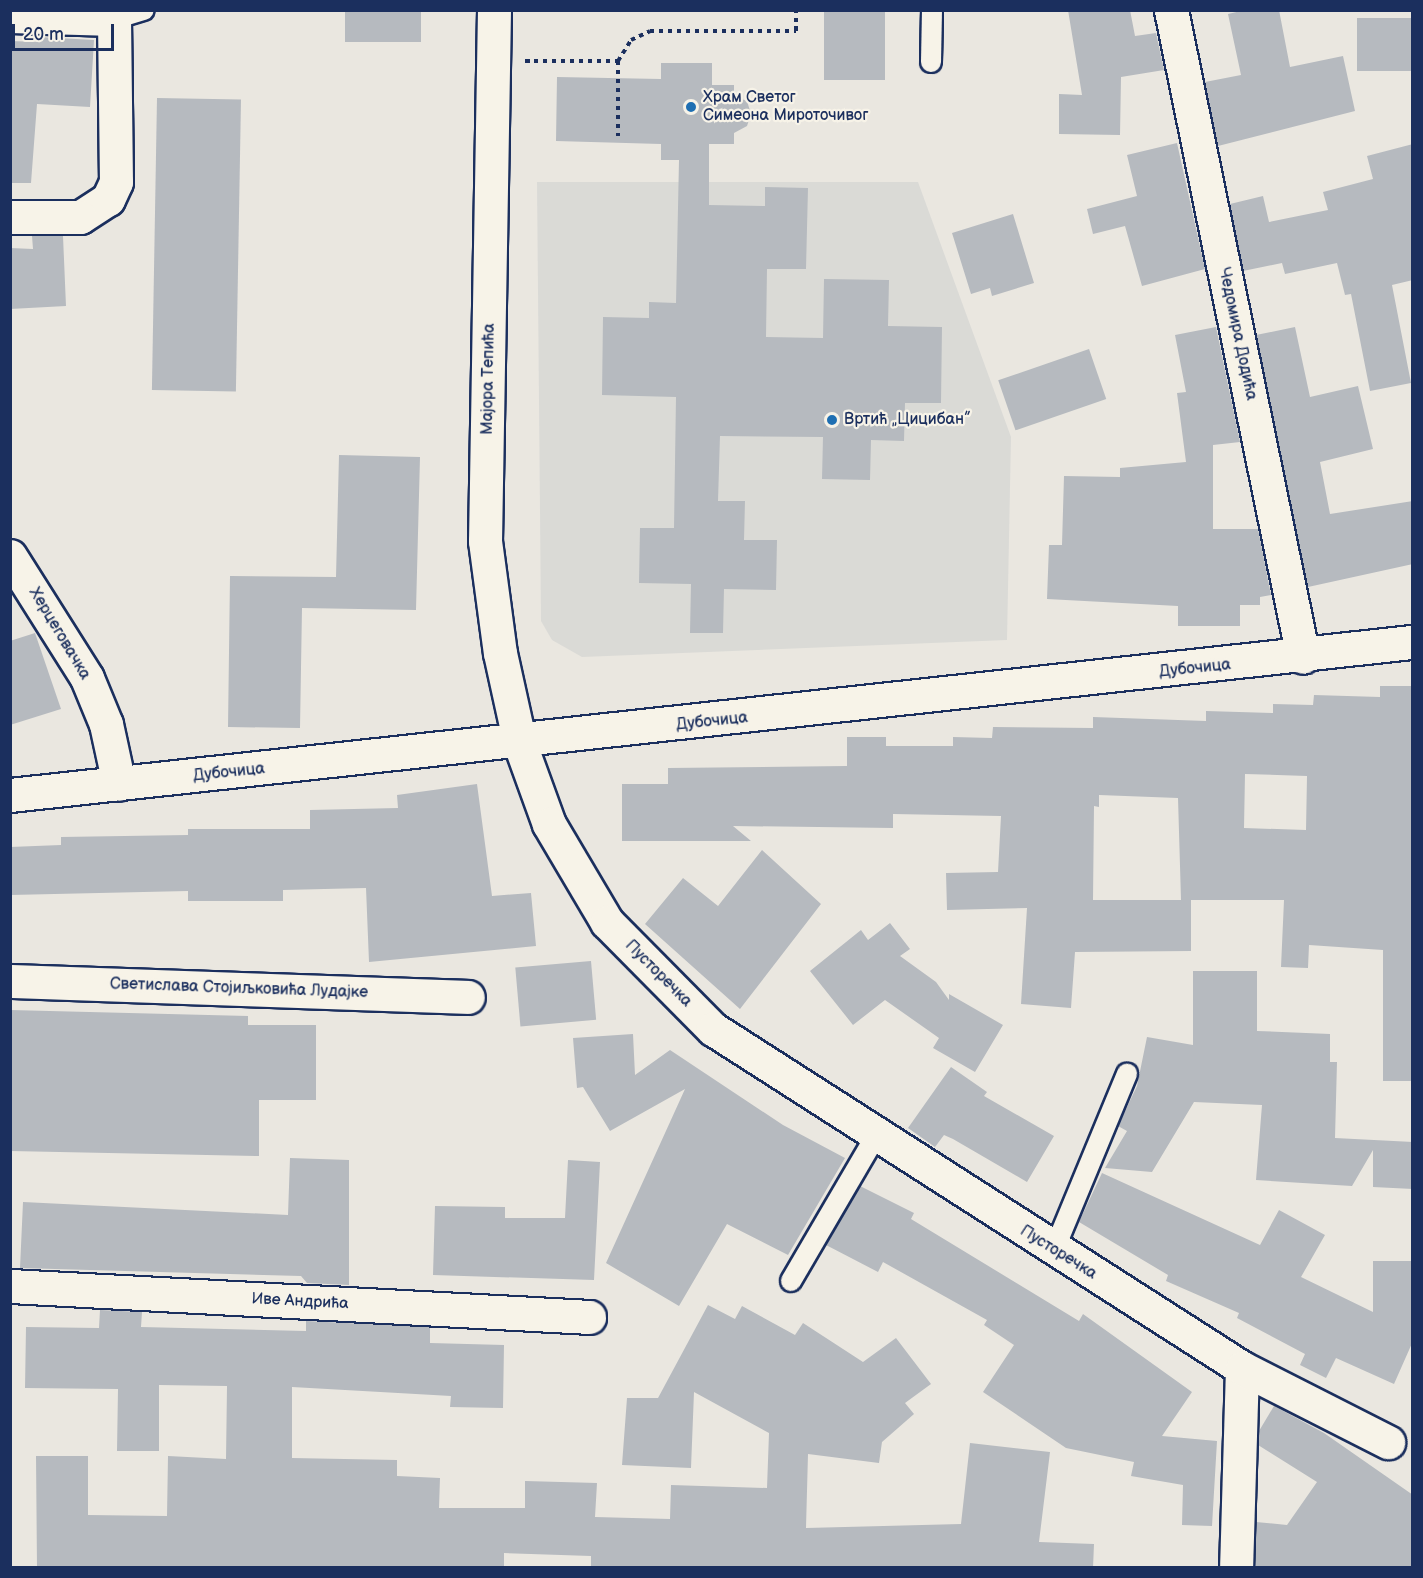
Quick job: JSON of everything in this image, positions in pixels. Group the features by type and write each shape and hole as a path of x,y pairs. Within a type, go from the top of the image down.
{"street":[{"name":"Мајора Тепића","path":"494,10 495,61 485,541 500,653 520,744"},
{"name":"Чедомира Додића","path":"1171,10 1303,657"},
{"path":"10,16 129,15 116,182 108,200 80,217 10,217"},
{"name":"Херцеговачка","path":"10,555 87,678 106,724 119,784"},
{"name":"Дубочица","path":"10,795 520,744 1303,657 1413,642"},
{"name":"Пусторечка","path":"520,744 549,824 607,922 714,1029 875,1137 1242,1368 1388,1442"},
{"name":"Светислава Стојиљковића Лудајке","path":"10,981 468,997"},
{"name":"Иве Андрића","path":"10,1286 589,1317"},
{"path":"1236,1568 1242,1368"}],"lane":[{"path":"931,62 932,10"},
{"path":"1054,1250 1127,1074"},
{"path":"791,1281 875,1137"}],"path":[{"path":"618,136 618,61 631,40 650,31 796,31 796,10"},
{"path":"495,61 618,61"}],"shaded area":[{"path":"537,182 918,182 1011,437 1007,640 582,657 552,640 541,621"}],"building":[{"path":"345,10 421,10 421,42 345,42"},
{"path":"824,10 885,10 885,80 824,80"},
{"path":"1068,10 1130,10 1135,36 1156,33 1164,70 1121,77 1120,135 1059,134 1059,94 1082,95"},
{"path":"1245,10 1279,10 1290,67 1343,56 1355,111 1218,146 1205,82 1241,75 1228,14"},
{"path":"1357,18 1412,18 1412,71 1357,71"},
{"path":"39,37 94,40 90,107 37,104 31,183 10,183 10,41 39,42"},
{"name":"Вртић „Цицибан”","path":"661,63 712,63 712,85 734,85 734,96 747,101 751,114 747,126 734,133 734,144 709,144 709,205 765,206 765,187 808,188 806,269 767,269 766,337 823,338 824,279 889,280 888,326 942,327 941,403 905,403 904,441 871,440 870,480 822,479 823,437 720,436 718,501 745,501 744,540 777,540 776,590 724,589 723,633 690,633 691,584 639,583 640,528 674,528 676,397 602,395 603,317 649,318 649,302 676,303 679,160 661,160 661,144 556,141 557,77 661,79"},
{"path":"157,98 241,99 236,391 152,390"},
{"path":"1177,143 1205,269 1142,286 1125,226 1093,234 1087,209 1137,196 1127,155"},
{"path":"1413,144 1413,280 1392,285 1411,383 1370,391 1351,294 1345,295 1337,263 1285,274 1282,263 1243,271 1230,204 1263,196 1269,222 1328,210 1323,192 1373,179 1367,156"},
{"path":"1013,214 1034,283 992,296 990,288 971,294 952,233"},
{"path":"32,236 63,236 66,306 10,309 10,248 33,249"},
{"path":"1216,327 1240,442 1213,445 1213,529 1258,529 1271,595 1260,597 1260,605 1240,605 1240,626 1178,626 1178,606 1047,599 1049,545 1062,545 1064,476 1120,477 1120,468 1186,462 1177,393 1186,392 1175,335"},
{"path":"1295,327 1310,397 1358,386 1373,449 1320,462 1330,514 1413,501 1413,564 1308,587 1256,335"},
{"path":"1089,349 1106,399 1015,430 998,380"},
{"path":"339,455 420,457 416,610 302,608 300,728 228,727 230,576 336,577"},
{"path":"35,633 61,709 10,725 10,641"},
{"path":"1380,686 1413,686 1413,1081 1383,1081 1383,950 1309,945 1308,968 1281,967 1284,900 1191,900 1191,951 1075,952 1071,1008 1021,1004 1027,908 947,910 946,873 998,872 1001,816 893,814 893,828 733,826 751,841 622,841 622,784 668,784 668,768 847,766 847,737 886,737 886,746 953,746 953,737 992,738 993,727 1093,728 1093,717 1206,721 1206,711 1273,713 1273,704 1313,705 1314,695 1380,697","holes":["1245,774 1307,776 1306,830 1244,828","1099,795 1178,798 1181,900 1093,900 1094,806 1099,807"]},
{"path":"477,784 492,896 531,893 536,946 369,962 366,888 283,890 283,901 188,901 188,891 10,895 10,847 61,845 61,837 188,835 188,829 310,829 310,810 398,808 397,795"},
{"path":"762,850 821,904 740,1009 645,924 683,878 718,906"},
{"path":"890,923 910,949 900,956 936,982 949,1000 949,994 1003,1025 975,1072 933,1048 939,1038 885,1000 853,1025 810,971 861,930 868,940"},
{"path":"591,961 596,1020 520,1026 515,968"},
{"path":"1193,971 1257,971 1257,1031 1330,1034 1330,1062 1337,1062 1335,1138 1413,1142 1413,1189 1373,1187 1373,1150 1352,1186 1256,1180 1262,1105 1194,1102 1152,1172 1105,1168 1127,1131 1118,1126 1137,1086 1147,1037 1193,1045"},
{"path":"10,1010 248,1016 248,1025 316,1025 316,1100 259,1100 259,1156 10,1151"},
{"path":"633,1034 635,1075 670,1050 783,1125 845,1158 788,1255 727,1224 679,1306 606,1263 685,1089 610,1131 583,1087 577,1088 573,1038"},
{"path":"951,1067 987,1092 984,1096 1054,1136 1027,1182 953,1139 944,1135 935,1147 908,1128"},
{"path":"290,1158 349,1160 349,1285 307,1283 301,1276 20,1268 23,1202 288,1215"},
{"path":"568,1160 600,1162 594,1280 433,1275 435,1206 505,1207 505,1218 565,1218"},
{"path":"1102,1173 1260,1245 1279,1210 1325,1235 1301,1277 1373,1312 1373,1261 1413,1261 1413,1341 1394,1384 1336,1358 1326,1378 1300,1365 1305,1354 1237,1318 1239,1313 1166,1281 1168,1275 1079,1222"},
{"path":"860,1186 914,1213 911,1219 1079,1321 1083,1314 1192,1392 1162,1436 1217,1441 1212,1526 1182,1525 1183,1485 1131,1476 1134,1462 1066,1448 983,1392 1014,1345 984,1325 987,1320 883,1262 878,1272 826,1245"},
{"path":"708,1305 735,1319 742,1306 795,1335 803,1323 863,1362 896,1338 931,1384 905,1403 914,1414 882,1442 879,1463 808,1454 806,1528 961,1524 970,1443 1050,1452 1039,1542 1094,1544 1093,1568 591,1568 591,1556 504,1553 504,1568 37,1568 36,1456 88,1456 88,1515 167,1516 168,1456 226,1459 227,1386 159,1385 159,1451 117,1451 118,1389 25,1388 26,1327 99,1328 100,1310 142,1312 141,1327 306,1331 306,1321 430,1327 430,1343 504,1345 503,1408 450,1407 451,1396 292,1387 292,1458 397,1460 397,1476 440,1478 439,1508 525,1508 525,1481 597,1483 595,1517 670,1519 671,1485 767,1488 769,1433 694,1392 691,1468 622,1465 627,1398 658,1398"},
{"path":"1274,1406 1324,1433 1413,1495 1413,1568 1255,1568 1256,1522 1287,1525 1317,1482 1258,1445 1259,1431"}],"place":[{"name":"Храм Светог Симеона Мироточивог","path":"691,107"},
{"name":"Вртић „Цицибан”","path":"832,420"}]}
